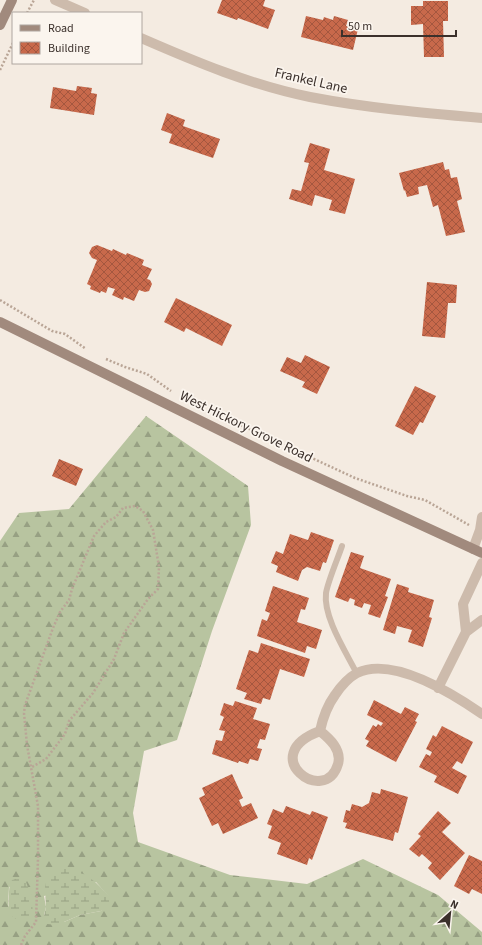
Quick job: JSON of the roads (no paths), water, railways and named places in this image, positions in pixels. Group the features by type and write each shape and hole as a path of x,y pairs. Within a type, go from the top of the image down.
{"street":[{"path":"0,25 12,0"},
{"path":"55,0 83,12"},
{"name":"Frankel Lane","path":"142,38 229,74 309,96 367,107 482,118"},
{"name":"West Hickory Grove Road","path":"0,322 282,461 477,551"},
{"path":"477,551 482,517"},
{"path":"466,632 464,604 482,563"},
{"path":"438,688 466,632 482,620"},
{"path":"320,731 323,718 330,703 340,688 357,674 374,669 395,671 417,679 466,703 482,714"},
{"path":"320,731 336,748 339,755 339,762 332,775 319,781 311,781 298,773 294,766 294,750 298,743 304,738 320,731"}],"lane":[{"path":"342,546 326,592 326,605 336,632 357,674"}]}
